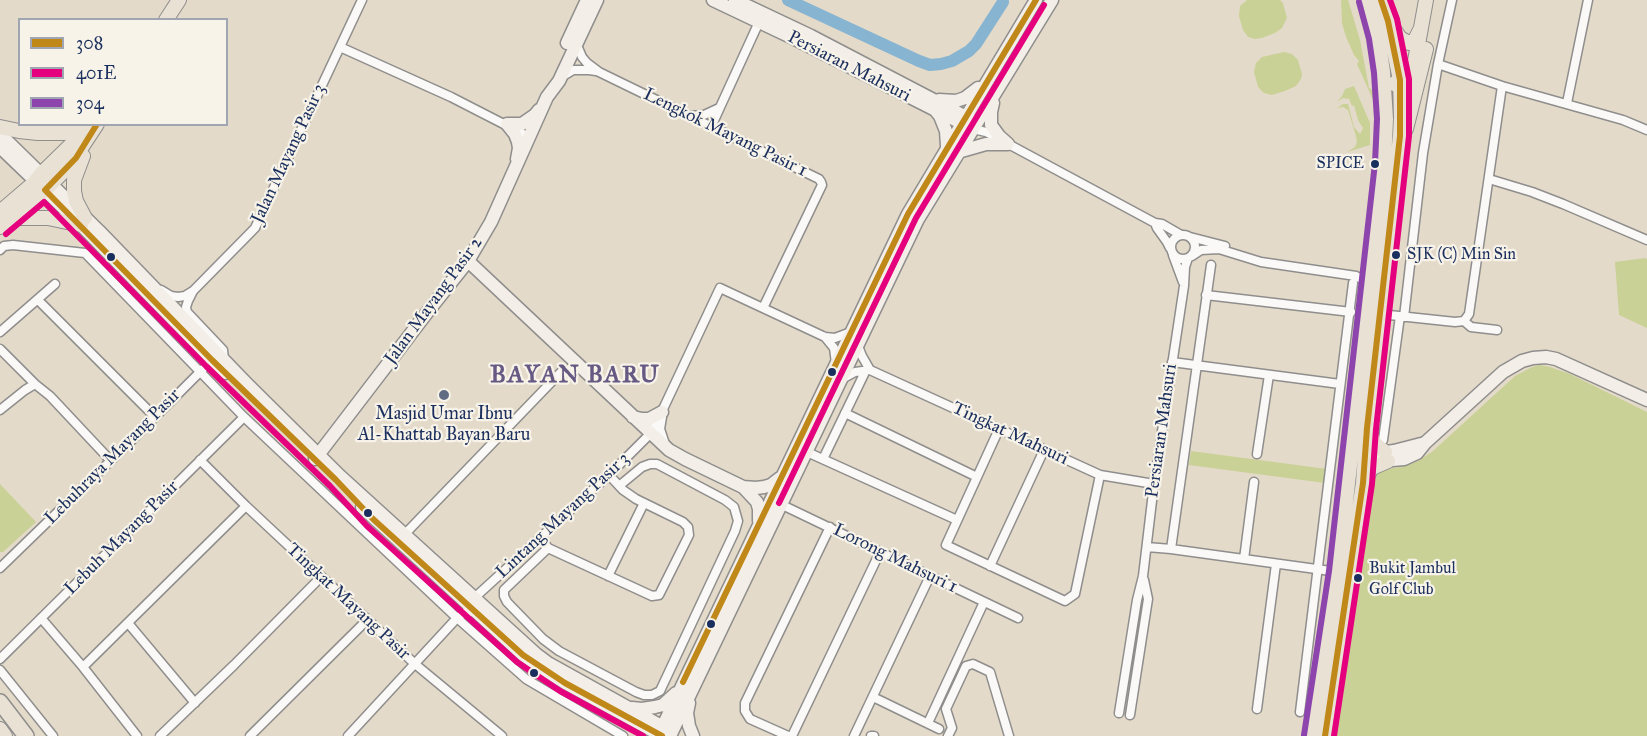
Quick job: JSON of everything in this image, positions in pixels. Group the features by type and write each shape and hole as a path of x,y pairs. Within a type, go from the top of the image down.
{"highway":[{"path":"0,702 26,736"},
{"path":"0,720 14,736"}],"main road":[{"path":"158,18 170,0"},
{"path":"167,18 179,0"},
{"path":"1313,736 1338,572 1384,164 1385,99 1380,49 1368,0"},
{"path":"1325,736 1363,483 1362,458 1401,117 1400,80 1388,21 1381,0"},
{"path":"1376,223 1391,161 1393,91 1395,84 1408,73 1415,61 1426,0"},
{"path":"1397,160 1423,67 1435,0"},
{"path":"1388,21 1397,35 1407,42 1415,40 1421,28"},
{"path":"0,127 38,133 64,133 92,127"},
{"path":"0,228 6,215 43,183 80,136 92,127"},
{"path":"6,215 83,222 76,201 74,180 92,127"},
{"path":"1363,483 1385,451 1375,444 1367,428"},
{"path":"1353,443 1362,458"},
{"path":"1349,474 1362,458"},
{"path":"0,729 5,736"}],"street":[{"name":"Jalan Mayang Pasir 3","path":"193,291 255,228 362,0"},
{"name":"Jalan Mayang Pasir 2","path":"316,457 468,261 490,222 516,166 587,0"},
{"name":"Jalan Mayang Pasir 2","path":"546,100 559,81 597,0"},
{"name":"Persiaran Mahsuri","path":"713,0 935,105"},
{"name":"Persiaran Mahsuri","path":"735,0 811,36 1155,223 1262,262 1355,277"},
{"path":"626,711 663,705 674,696 683,682 759,525 777,502 782,476 908,214 969,123 988,79 1036,0"},
{"path":"969,123 996,93 1052,0"},
{"path":"1385,451 1423,153 1438,64 1452,0"},
{"path":"1567,103 1588,0"},
{"path":"711,127 759,22"},
{"name":"Lengkok Mayang Pasir 1","path":"576,43 582,57 599,72 819,179 822,185 763,308"},
{"path":"340,47 451,97 529,137"},
{"path":"1438,64 1502,86 1623,120 1647,130"},
{"name":"Lengkok Mayang Pasir 1","path":"559,81 566,73 573,70 599,72"},
{"path":"666,734 690,696 777,502 807,452 952,150 935,105 965,98 988,79"},
{"path":"1464,321 1469,314 1502,86"},
{"path":"996,93 991,112 991,125 1008,144"},
{"path":"507,124 522,124 535,115 546,100"},
{"path":"688,116 704,115 720,108"},
{"path":"507,124 518,142 516,166"},
{"path":"0,134 43,183"},
{"path":"952,150 986,144 1008,144"},
{"path":"0,147 43,183 83,222 316,457 373,519 536,654 666,734"},
{"path":"1489,179 1532,192 1647,240"},
{"path":"83,222 152,285 206,341 222,362 301,438 316,457 335,471 404,535 479,614 523,656 544,670 626,711 641,736"},
{"name":"Persiaran Mahsuri","path":"1155,223 1167,242 1184,286"},
{"path":"1190,257 1194,252 1195,244 1186,236 1172,241 1172,253 1178,259 1190,257 1201,250 1220,246"},
{"path":"0,249 13,245 85,253 244,417 457,618 526,679 623,736"},
{"name":"Persiaran Mahsuri","path":"1119,713 1143,576 1185,267 1190,257"},
{"path":"468,261 669,450 743,487 757,502 759,525"},
{"path":"1300,712 1355,277 1371,264"},
{"path":"1170,549 1211,265"},
{"path":"1355,277 1365,281 1369,286"},
{"path":"0,332 55,284"},
{"path":"152,285 171,296 184,296 193,291"},
{"path":"669,450 660,429 663,410 720,288 825,337 835,338 851,332"},
{"path":"193,291 186,307 187,312 223,350 222,362"},
{"path":"1206,295 1350,312"},
{"path":"38,300 155,417"},
{"path":"1380,314 1464,321 1471,327 1497,330"},
{"path":"825,337 834,348 836,364"},
{"path":"858,346 868,370"},
{"path":"0,349 50,396 111,461"},
{"path":"562,371 566,353"},
{"path":"1362,458 1425,443 1503,372 1522,361 1533,358 1556,359 1647,400"},
{"name":"Lebuhraya Mayang Pasir","path":"0,568 111,461 199,371 222,362"},
{"path":"1172,362 1340,384"},
{"path":"404,535 562,371 579,366"},
{"path":"842,378 855,372 868,370"},
{"path":"823,459 868,370"},
{"name":"Tingkat Mahsuri","path":"868,370 1100,475 1154,484"},
{"path":"1257,454 1269,375"},
{"path":"0,410 35,384"},
{"path":"633,417 649,419 663,410"},
{"name":"Lintang Mayang Pasir 3","path":"467,599 540,539 609,475 651,433 663,410"},
{"path":"845,413 977,477"},
{"name":"Lebuh Mayang Pasir","path":"0,659 244,417"},
{"path":"999,429 946,545 1065,601 1075,594 1100,475"},
{"path":"301,438 331,438 331,453 335,471"},
{"path":"990,566 1044,450"},
{"path":"807,452 957,520"},
{"name":"Tingkat Mayang Pasir","path":"200,460 367,620 415,664 501,736"},
{"path":"548,548 504,590 507,602 543,639 559,651 644,695 652,695 660,691 738,521 734,507 725,500 657,464 642,467 619,486"},
{"path":"540,539 548,548 652,596 659,595 689,534 688,527 683,522 626,493 609,475"},
{"path":"743,487 764,487 771,485 782,476"},
{"path":"1244,560 1254,482"},
{"name":"Lorong Mahsuri 1","path":"777,502 1018,618"},
{"path":"608,576 644,503"},
{"path":"83,667 246,506"},
{"path":"830,527 745,703 745,711 750,719 790,736 880,552"},
{"path":"1147,547 1338,572"},
{"path":"1257,709 1276,564"},
{"path":"854,736 930,576"},
{"name":"Persiaran Mahsuri","path":"1130,715 1148,599 1143,576"},
{"path":"160,736 321,577"},
{"path":"457,618 467,599"},
{"path":"928,723 984,602"},
{"path":"349,736 457,618 470,611 479,614"},
{"path":"41,618 138,736"},
{"path":"250,736 367,620"},
{"path":"128,623 195,703"},
{"path":"570,675 577,661"},
{"path":"948,736 952,728 945,709 966,666 973,664 990,672 1009,736"},
{"path":"0,670 53,736"},
{"path":"666,734 683,682"},
{"path":"690,696 687,713 693,736"},
{"path":"873,697 939,729"}],"green space":[{"path":"1247,0 1280,0 1287,18 1282,28 1262,38 1248,37 1243,30 1239,16 1240,6"},
{"path":"1341,0 1348,0 1360,40 1369,88 1378,92 1378,111 1357,64 1359,61 1346,37 1342,23"},
{"path":"1284,52 1292,54 1298,60 1301,79 1296,86 1285,91 1272,95 1264,93 1258,87 1254,72 1256,63 1262,57"},
{"path":"1354,86 1370,123 1370,145 1347,152 1355,147 1356,136 1348,110 1343,107 1337,108 1348,104 1354,127 1360,134 1363,128 1354,105 1352,106 1349,99 1343,98 1337,102 1345,89"},
{"path":"1647,259 1647,328 1619,315 1615,262"},
{"path":"1540,365 1570,374 1647,412 1647,736 1331,736 1358,583 1371,478 1383,470 1418,461 1433,451 1515,376"},
{"path":"1191,451 1327,469 1325,483 1189,465"},
{"path":"0,484 36,522 3,552 0,552"}],"waterway":[{"path":"788,0 930,65 952,61 969,51 1003,2"}],"transit line":[{"name":"308","path":"683,682 908,214 1036,0"},
{"name":"308","path":"1325,736 1363,483 1367,428 1400,136 1400,80 1388,21 1381,0"},
{"name":"401E","path":"1334,736 1372,484 1376,429 1409,136 1409,79 1397,19 1390,0"},
{"name":"304","path":"1304,735 1329,571 1375,163 1377,119 1374,73 1369,39 1359,2"},
{"name":"401E","path":"779,503 916,218 1044,5"},
{"name":"308","path":"96,126 76,158 45,190 373,519 523,655 565,683 662,736"},
{"name":"401E","path":"6,234 44,202 206,366 330,486 367,526 517,662 560,691 643,736"}],"place":[{"name":"SPICE","path":"1375,164"},
{"name":"SJK (C) Min Sin","path":"1396,255"},
{"name":"Masjid Umar Ibnu Al-Khattab Bayan Baru","path":"444,395"},
{"name":"Bukit Jambul Golf Club","path":"1358,578"}],"district":[{"name":"BAYAN BARU","path":"575,376"}]}
